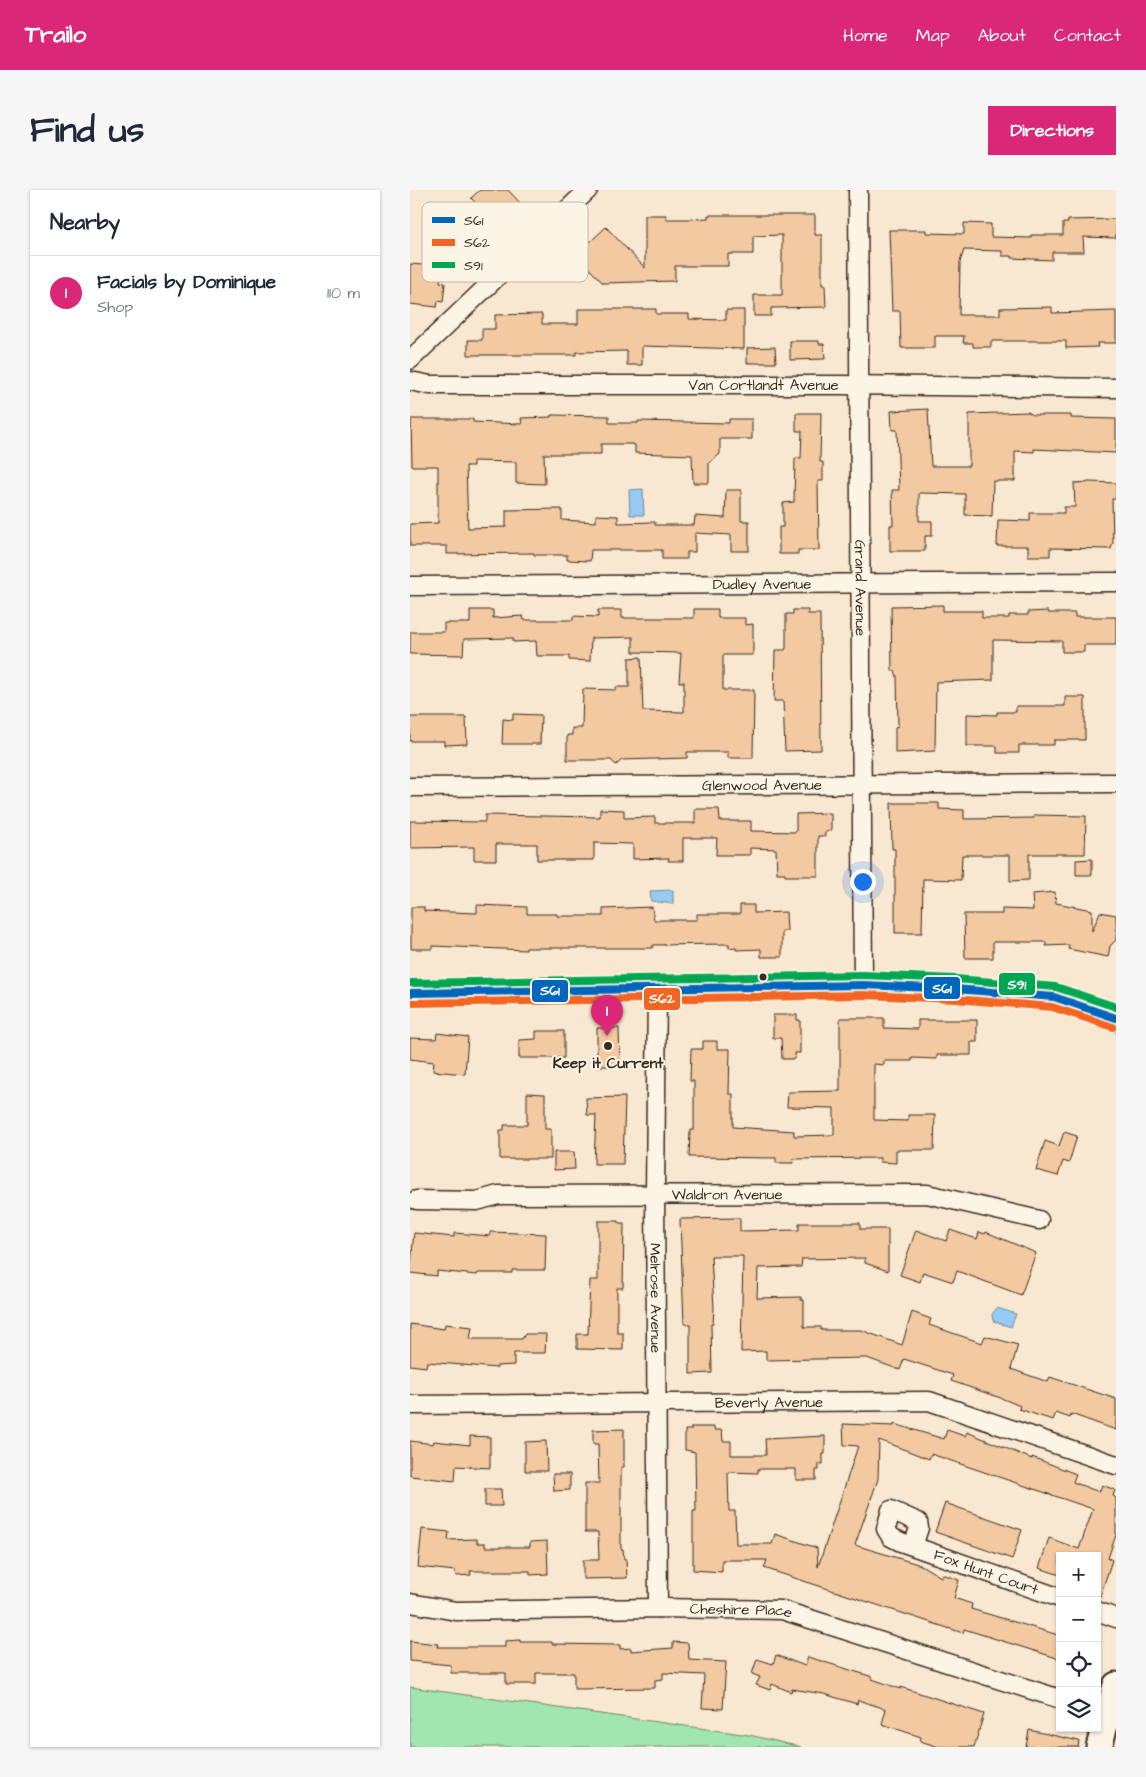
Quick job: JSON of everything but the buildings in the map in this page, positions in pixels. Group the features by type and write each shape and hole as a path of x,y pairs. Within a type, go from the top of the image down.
{"main road":[{"path":"410,993 863,986 955,989 1054,997 1116,1018"},
{"path":"1099,1747 1102,1712 1116,1685"}],"street":[{"path":"575,202 588,190"},
{"name":"Grand Avenue","path":"858,190 860,784 863,986"},
{"path":"410,360 492,282"},
{"name":"Van Cortlandt Avenue","path":"410,381 430,385 859,385 1116,388"},
{"name":"Dudley Avenue","path":"410,586 1116,582"},
{"name":"Glenwood Avenue","path":"410,787 1116,783"},
{"name":"Melrose Avenue","path":"657,988 655,1196 658,1608"},
{"name":"Waldron Avenue","path":"416,1200 477,1200 498,1195 927,1194 1039,1220"},
{"name":"Beverly Avenue","path":"410,1405 929,1401 1116,1465"},
{"name":"Fox Hunt Court","path":"913,1546 1057,1597"},
{"name":"Cheshire Place","path":"410,1602 456,1611 658,1608 782,1610 1056,1698"},
{"path":"1101,1612 1116,1618"}],"green space":[{"path":"410,1687 749,1735 801,1747 410,1747"}],"water":[{"path":"643,489 644,515 630,515 629,490"},
{"path":"673,890 673,904 651,901 650,891"},
{"path":"997,1308 1016,1314 1011,1327 993,1321 992,1314"}],"transit line":[{"name":"S91","path":"410,983 863,975 956,979 1056,987 1116,1007"},
{"name":"S61","path":"410,993 863,985 955,989 1054,997 1116,1018"},
{"name":"S62","path":"410,1003 863,995 954,999 1052,1007 1113,1027"}],"place":[{"name":"Facials by Dominique","path":"607,1036"},
{"name":"Keep it Current","path":"608,1046"}]}
